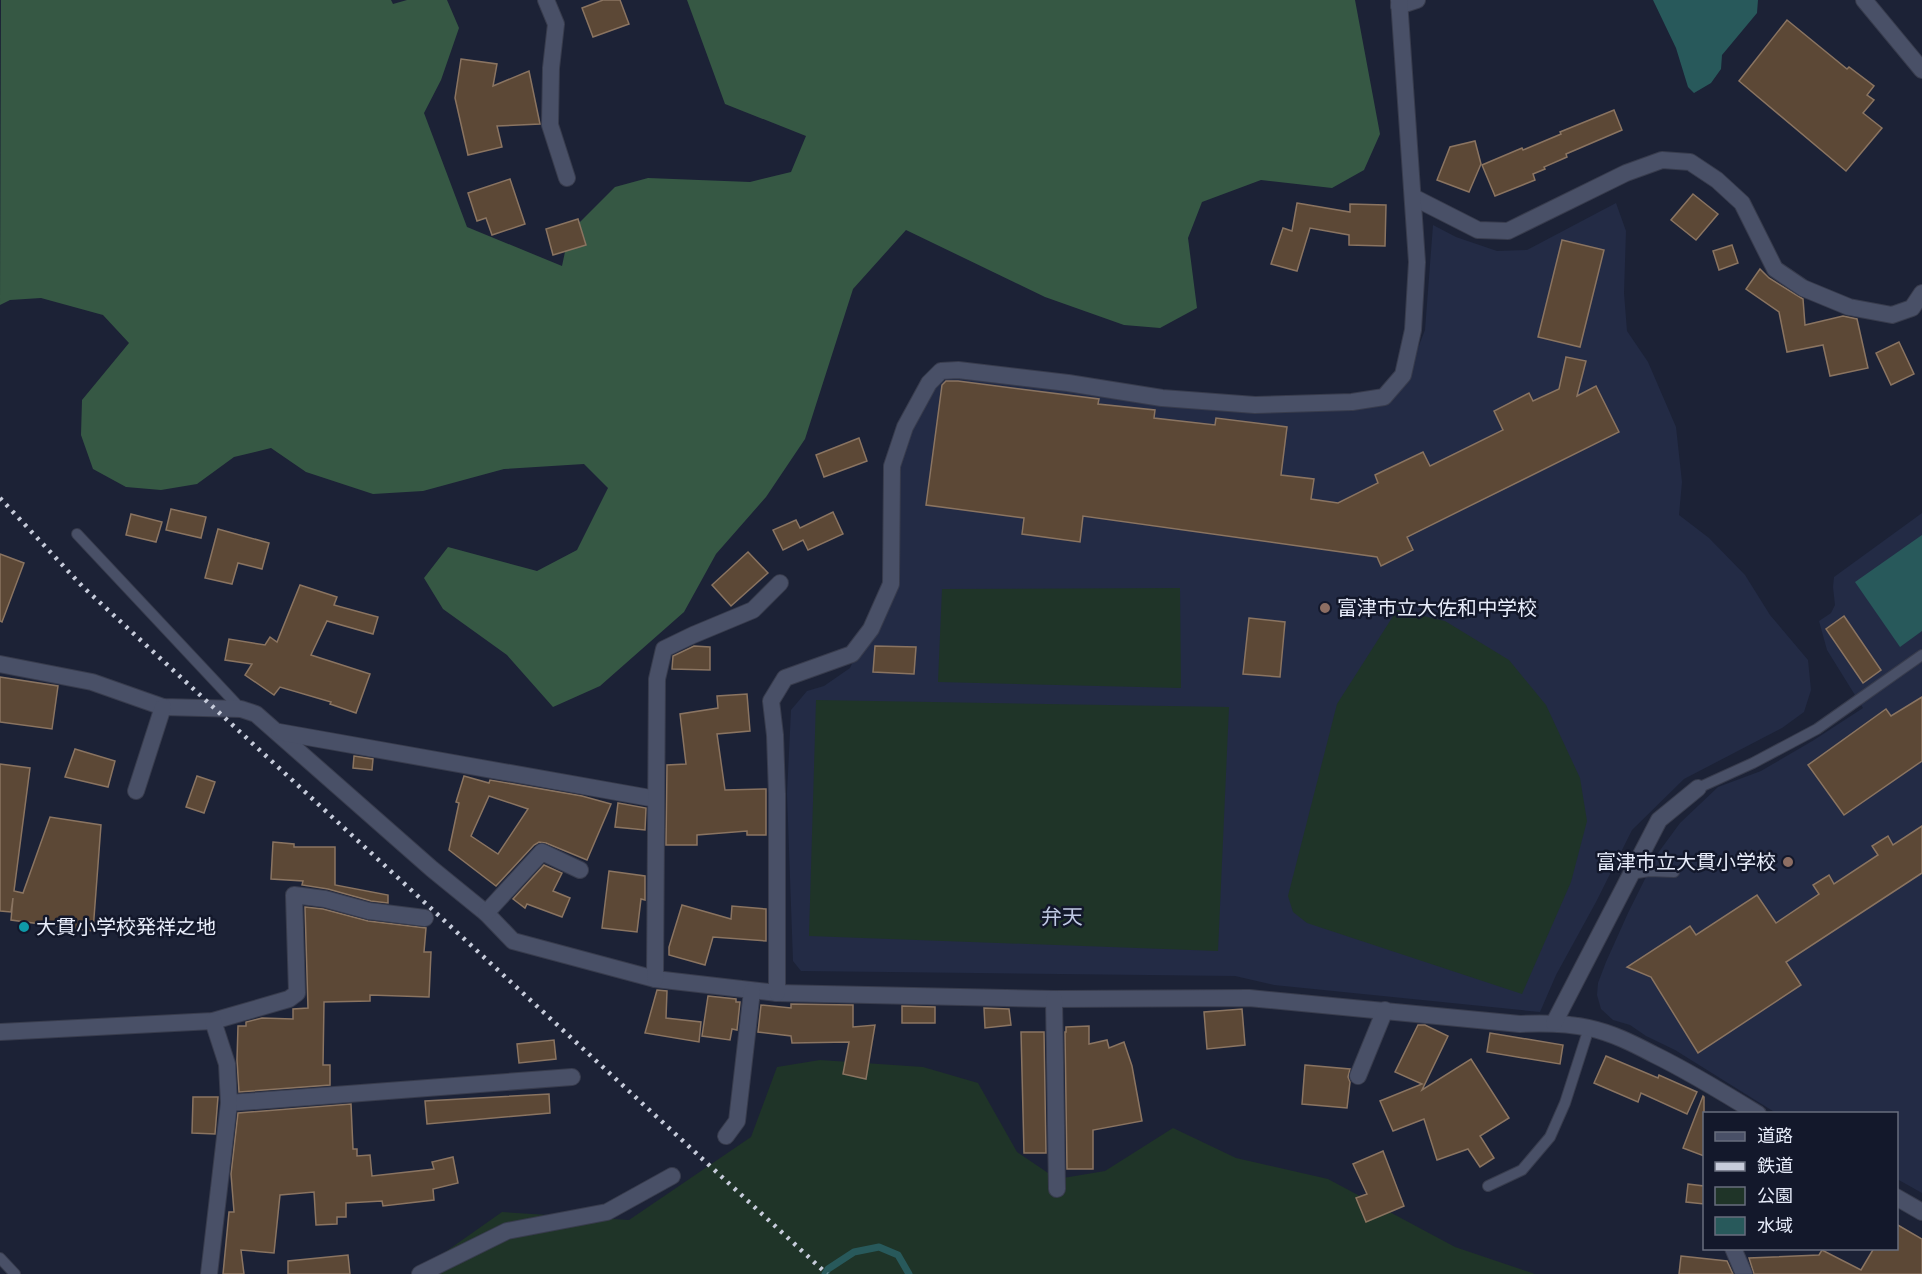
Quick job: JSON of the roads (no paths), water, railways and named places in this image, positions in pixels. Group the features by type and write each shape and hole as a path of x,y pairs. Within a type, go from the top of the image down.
{"street":[{"path":"546,0 556,24 551,68 550,125 567,178"},
{"path":"777,993 777,794 775,735 771,701 785,678 852,654 871,629 891,584 892,466 905,427 929,383 941,371 958,370 1068,383 1162,398 1254,405 1352,402 1384,397 1403,375 1413,330 1417,262 1399,3 1417,0"},
{"path":"1864,0 1922,70"},
{"path":"1413,197 1478,230 1508,231 1626,173 1662,160 1690,162 1717,180 1742,203 1775,269 1803,288 1850,307 1892,315 1912,308 1922,293"},
{"path":"655,979 657,679 664,649 693,634 753,610 780,583"},
{"path":"0,664 92,682 163,707 241,709 256,714 432,869 486,913 513,941 655,979 777,993 1054,999 1249,998 1520,1024 1554,1023 1589,1028 1630,1042 1694,1074 1756,1112"},
{"path":"136,791 163,707"},
{"path":"277,732 656,799"},
{"path":"1554,1023 1659,820 1698,788"},
{"path":"486,913 542,852 580,870"},
{"path":"0,1032 213,1021 289,999 297,993 294,895 326,899 369,911 425,918"},
{"path":"726,1136 737,1121 752,991"},
{"path":"1054,999 1057,1189"},
{"path":"1358,1076 1384,1010"},
{"path":"209,1274 229,1103 227,1064 213,1021"},
{"path":"229,1103 572,1077"},
{"path":"420,1274 507,1231 607,1212 672,1176"},
{"path":"1898,1198 1922,1212"},
{"path":"1734,1250 1744,1274"}],"lane":[{"path":"77,534 241,709"},
{"path":"1698,788 1753,763 1817,729 1922,655"},
{"path":"1631,874 1649,871 1674,872"},
{"path":"1488,1186 1522,1170 1550,1137 1565,1103 1589,1028"},
{"path":"0,1258 15,1274"}],"water":[{"path":"1653,0 1758,0 1757,13 1722,55 1721,69 1711,83 1694,93 1688,87 1676,48"},
{"path":"1922,535 1922,631 1900,647 1855,582"}],"waterway":[{"path":"825,1274 828,1269 854,1252 879,1247 898,1255 909,1274"}],"railway":[{"path":"0,498 82,586 827,1274"}],"place":[{"name":"富津市立大佐和中学校","path":"1325,608"},
{"name":"富津市立大貫小学校","path":"1788,862"},
{"name":"大貫小学校発祥之地","path":"24,927"}],"district":[{"name":"弁天","path":"1062,917"}]}
